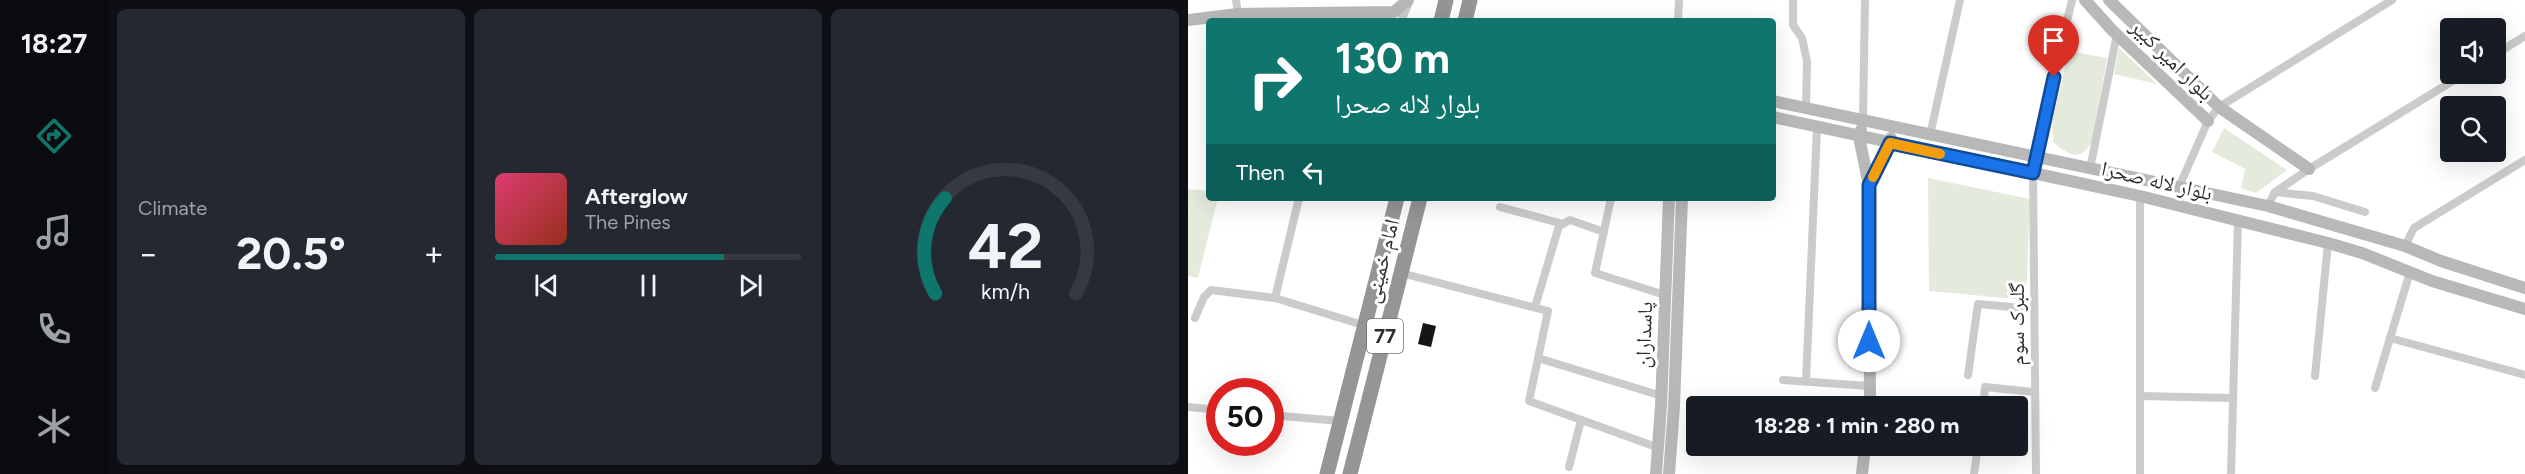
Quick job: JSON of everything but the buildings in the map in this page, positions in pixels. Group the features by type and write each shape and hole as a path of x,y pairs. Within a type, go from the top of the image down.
{"highway":[{"path":"1442,18 1446,0"},
{"path":"1466,18 1470,0"},
{"path":"1396,202 1418,204"},
{"name":"امام خمینی","path":"1327,474 1396,202"},
{"name":"امام خمینی","path":"1350,474 1418,204"}],"main road":[{"path":"1188,20 1238,14 1394,12 1409,0"},
{"name":"بلوار امیر کبیر","path":"2085,0 2208,121"},
{"path":"2109,0 2219,107 2309,169"},
{"name":"بلوار لاله صحرا","path":"1776,102 2268,206 2405,246 2441,261 2523,285"},
{"name":"بلوار لاله صحرا","path":"1776,118 2140,196 2238,220 2362,253 2432,281 2525,309"},
{"path":"1863,120 1859,137 1869,185 1870,396"},
{"path":"1869,185 1890,143 1892,128"},
{"name":"پاسداران","path":"1669,201 1672,295 1669,474"},
{"name":"پاسداران","path":"1656,474 1682,201"},
{"path":"2432,281 2441,261"},
{"path":"1862,474 1864,456"}],"street":[{"path":"1236,0 1238,14"},
{"path":"1402,18 1409,0"},
{"path":"1678,18 1679,0"},
{"path":"1793,0 1793,25 1802,38 1807,61 1806,108"},
{"path":"1863,120 1865,0"},
{"path":"1930,135 1959,0"},
{"name":"گلبرک سوم","path":"2036,474 2033,173 2072,0"},
{"path":"2179,187 2208,121 2219,107 2392,0"},
{"path":"2090,170 2117,34"},
{"path":"2506,48 2525,36"},
{"path":"2268,206 2276,192 2309,169 2448,84"},
{"path":"1806,381 1818,127"},
{"path":"2405,246 2414,228 2525,160"},
{"path":"2276,192 2313,196 2365,212"},
{"path":"2140,196 2140,474"},
{"path":"1275,298 1298,201"},
{"path":"1610,201 1595,273 1672,295"},
{"path":"1500,207 1563,224"},
{"path":"1535,307 1559,226 1570,220 1604,232"},
{"path":"2231,474 2238,220"},
{"path":"2315,376 2328,243"},
{"path":"2375,388 2410,272"},
{"path":"1401,273 1548,310 1529,401 1659,448"},
{"path":"1195,318 1204,297 1211,290 1275,298 1364,325"},
{"path":"1968,375 1978,304 2034,309"},
{"path":"2390,338 2525,375"},
{"path":"1538,358 1662,396"},
{"path":"1782,380 1869,386"},
{"path":"1984,396 1985,387 2035,392"},
{"path":"2140,396 2232,398"},
{"path":"1188,407 1206,409"},
{"path":"1284,416 1340,421"},
{"path":"1569,467 1581,420"},
{"path":"1974,474 1977,456"}],"green space":[{"path":"2119,48 2157,84 2114,74"},
{"path":"2069,51 2107,58 2092,141 2083,152 2074,155 2053,142 2052,122"},
{"path":"2224,128 2287,170 2256,193 2241,188 2245,169 2212,152"},
{"path":"1928,178 2030,199 2026,300 1929,291"},
{"path":"1188,189 1206,191 1206,201 1217,201 1198,278 1188,276"}],"slow traffic":[{"path":"1873,177 1890,143 1940,154"}],"route":[{"path":"1869,341 1869,185 1890,143 2033,173 2054,77"}]}
